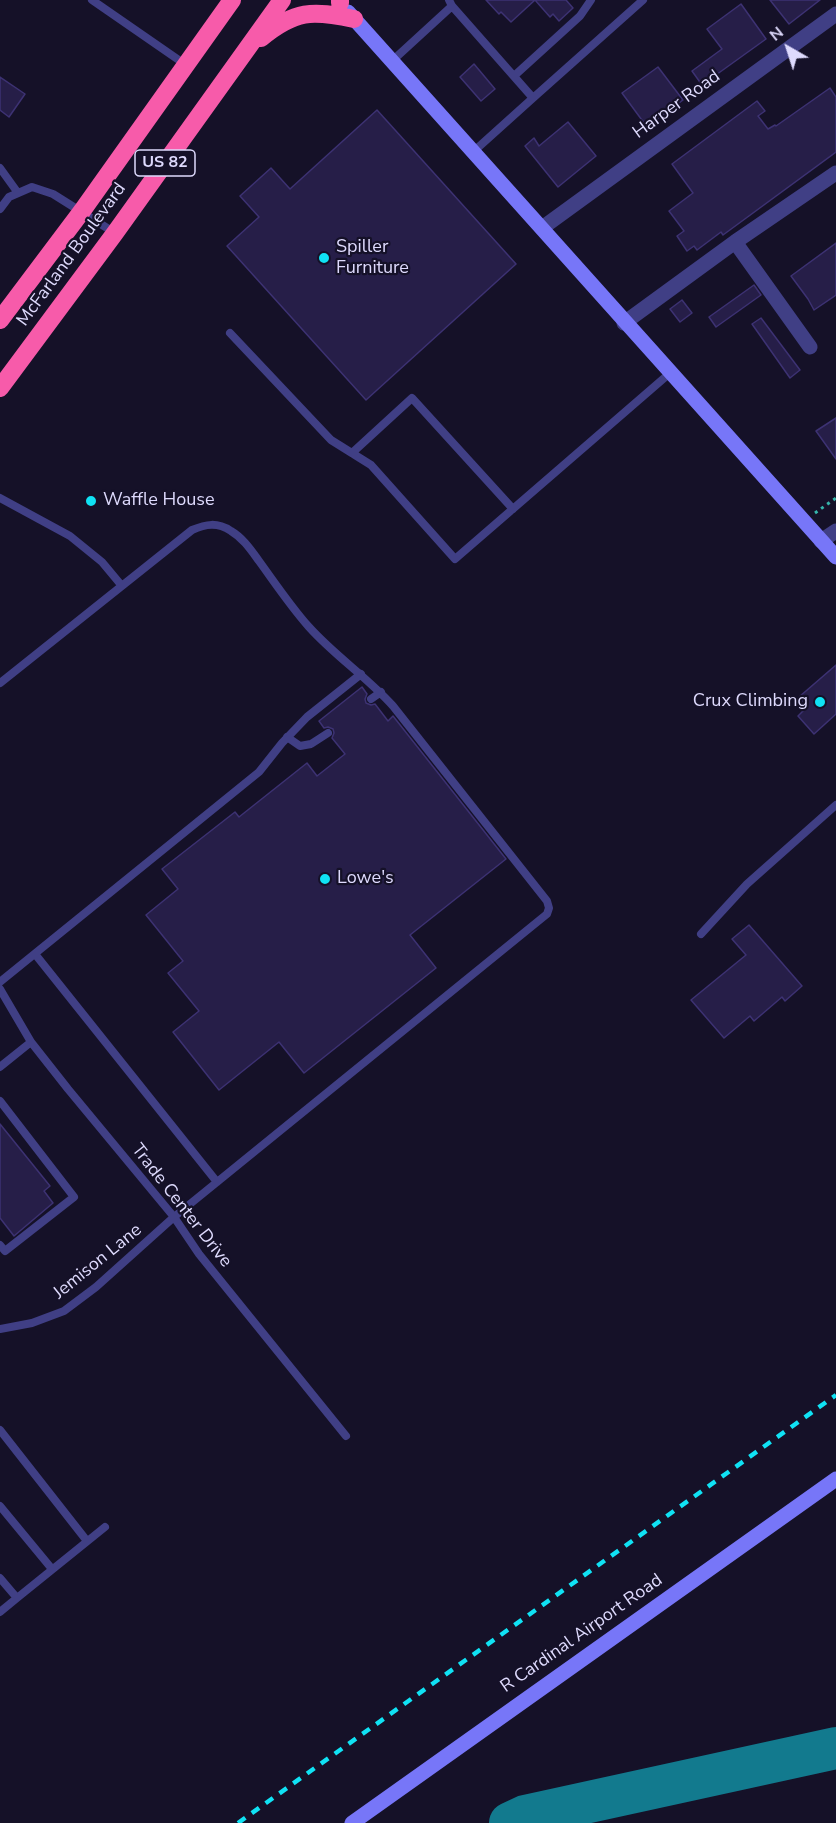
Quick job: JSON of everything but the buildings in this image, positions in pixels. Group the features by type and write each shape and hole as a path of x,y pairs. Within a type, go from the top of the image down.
{"highway":[{"name":"McFarland Boulevard","path":"0,320 82,211 232,0"},
{"name":"McFarland Boulevard","path":"0,388 115,233 282,0"},
{"path":"245,50 275,27 298,15 323,13 354,19"}],"street":[{"path":"339,1 624,323 836,557"},
{"name":"Harper Road","path":"542,228 836,14"},
{"path":"624,323 735,242 836,173"},
{"path":"735,242 810,347"},
{"path":"821,541 836,531"},
{"name":"R Cardinal Airport Road","path":"352,1823 836,1479"}],"lane":[{"path":"92,0 186,64"},
{"path":"514,76 580,16 591,0"},
{"path":"473,152 643,0"},
{"path":"392,61 451,3 533,98"},
{"path":"0,168 18,192"},
{"path":"0,209 9,196 32,187 53,194 115,233"},
{"path":"230,333 331,440 371,465 455,560 670,373"},
{"path":"352,453 412,398 513,509"},
{"path":"0,498 70,536 102,562 122,586"},
{"path":"0,683 192,530 206,525 220,525 233,532 246,544 308,626 381,692 371,699"},
{"path":"0,982 259,772 287,737 307,717 361,674"},
{"name":"Jemison Lane","path":"0,1329 32,1323 64,1311 96,1287 174,1217 547,914 549,908 547,901 381,692"},
{"path":"287,737 300,746 311,744 328,733"},
{"path":"701,934 747,884 836,805"},
{"path":"35,954 217,1182"},
{"name":"Trade Center Drive","path":"0,989 31,1042 174,1217 200,1254 346,1437"},
{"path":"0,1067 31,1042"},
{"path":"0,1101 74,1197 5,1251 0,1245"},
{"path":"0,1430 87,1541"},
{"path":"0,1506 52,1569"},
{"path":"0,1612 105,1527"},
{"path":"0,1578 17,1598"}],"path":[{"path":"803,521 836,498"}],"taxiway":[{"path":"510,1823 525,1816 836,1748"}],"railway":[{"path":"238,1823 836,1395"}],"place":[{"name":"Spiller Furniture","path":"324,258"},
{"name":"Waffle House","path":"91,501"},
{"name":"Crux Climbing","path":"820,702"},
{"name":"Lowe's","path":"325,879"}]}
